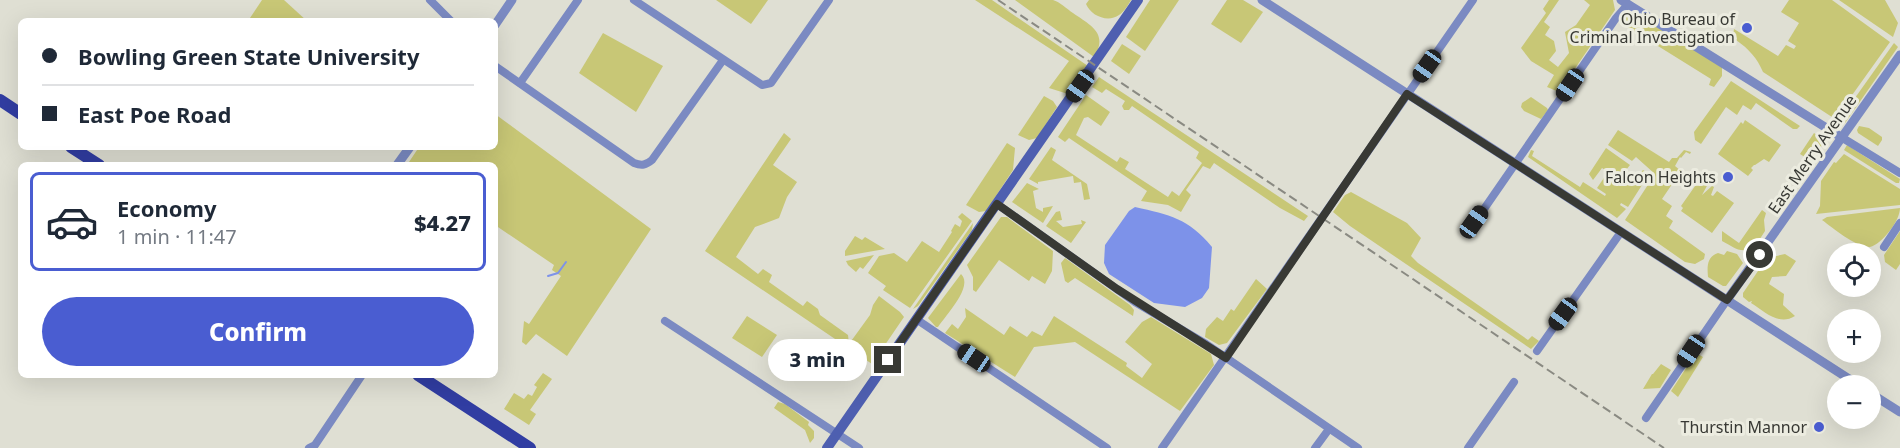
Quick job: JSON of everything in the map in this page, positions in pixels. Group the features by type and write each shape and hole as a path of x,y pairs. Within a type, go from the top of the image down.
{"main road":[{"path":"827,448 1138,0"},
{"path":"0,100 18,112"},
{"path":"76,150 94,162"},
{"path":"423,378 530,448"}],"street":[{"path":"498,21 512,0"},
{"path":"520,83 578,0"},
{"path":"634,0 762,85 771,83 829,0"},
{"path":"1262,0 1843,375"},
{"path":"1162,448 1473,0"},
{"path":"434,1 448,18"},
{"path":"1474,222 1625,2 1900,173"},
{"name":"East Merry Avenue","path":"1646,418 1900,55"},
{"path":"498,68 640,165 652,160 723,60"},
{"path":"997,204 1117,289 1226,358 1358,448"},
{"path":"1884,247 1900,223"},
{"path":"1537,351 1621,232"},
{"path":"916,319 1107,448"},
{"path":"665,321 860,448"},
{"path":"309,448 315,444 360,378"},
{"path":"1468,448 1514,382"},
{"path":"1881,400 1900,412"},
{"path":"1315,448 1329,429"}],"shaded area":[{"path":"262,0 284,0 304,18 250,18"},
{"path":"716,0 768,0 751,24"},
{"path":"975,0 992,0 1088,66 1068,94 1049,88 1069,61"},
{"path":"1015,0 1053,0 1086,22 1096,30 1098,36 1098,49 1094,57"},
{"path":"1089,0 1131,0 1121,14 1105,18 1096,15 1088,8 1086,4"},
{"path":"1150,0 1179,0 1145,51 1126,37"},
{"path":"1227,0 1243,0 1263,12 1241,43 1211,24"},
{"path":"1549,0 1559,0 1544,22 1550,27 1545,35 1554,41 1556,51 1549,60 1558,67 1569,53 1565,32 1576,25 1590,5 1584,0 1613,0 1615,10 1559,92 1547,87 1554,75 1531,61 1521,48 1546,13 1543,9"},
{"path":"1789,0 1832,0 1890,42 1835,119 1763,72 1752,54 1733,36 1734,29 1778,56 1786,45 1794,49 1796,46 1788,41 1799,23 1781,12"},
{"path":"1839,0 1885,0 1898,23 1893,37"},
{"path":"1632,12 1722,67 1722,76 1714,87 1709,85 1711,79 1621,23 1627,14"},
{"path":"603,33 663,66 636,112 579,73"},
{"path":"1894,43 1898,47 1845,123 1842,124 1840,119"},
{"path":"1122,44 1141,56 1129,74 1111,61"},
{"path":"1099,77 1308,216 1304,221 1280,208 1214,163 1210,169 1203,166 1186,190 1191,195 1181,212 1168,205 1141,201 1147,191 1069,138 1065,142 1058,137 1086,95 1110,112 1101,126 1088,117 1084,118 1076,135 1117,162 1120,157 1129,162 1125,169 1168,197 1172,191 1179,196 1202,163 1196,158 1199,152 1132,106 1129,110 1124,110 1122,106 1125,101 1106,89 1102,93 1092,87"},
{"path":"1731,81 1800,126 1793,129 1756,103 1751,110 1743,105 1737,115 1726,107 1701,144 1695,140 1694,132"},
{"path":"1044,96 1053,101 1057,107 1037,138 1029,140 1018,135"},
{"path":"1531,97 1548,110 1541,119 1524,111 1521,107 1522,103"},
{"path":"498,116 651,229 567,356 536,334 526,345 522,342 524,321 529,324 561,276 552,270 554,265 498,227 498,162 409,162 417,150 498,150"},
{"path":"1745,120 1781,145 1769,162 1764,159 1754,165 1748,176 1718,154 1741,122 1743,124"},
{"path":"1859,126 1869,128 1882,137 1878,146 1858,133"},
{"path":"1618,130 1669,162 1672,158 1677,158 1684,150 1691,152 1690,154 1686,152 1680,157 1675,166 1681,171 1662,199 1672,206 1666,216 1673,221 1669,228 1705,254 1704,259 1695,264 1685,262 1625,220 1655,174 1636,157 1632,161 1608,145"},
{"path":"784,133 791,139 773,165 797,182 787,197 779,218 755,227 736,257 758,274 763,269 772,275 769,282 803,306 807,301 818,309 820,315 848,335 849,344 870,315 879,296 900,312 904,317 872,364 705,251"},
{"path":"1814,133 1825,141 1811,161 1800,154"},
{"path":"1007,143 1015,148 1013,170 986,211 979,212 966,205"},
{"path":"1847,145 1900,179 1899,183 1844,150"},
{"path":"1051,147 1056,150 1052,160 1087,184 1090,199 1084,200 1081,182 1074,183 1073,176 1038,182 1038,184 1029,179"},
{"path":"1606,148 1630,165 1626,170 1636,178 1643,170 1649,174 1628,207 1621,203 1620,205 1626,209 1617,218 1528,157 1531,150 1534,151 1532,156 1580,187 1583,182 1605,196 1606,194 1597,188 1608,172 1602,168 1593,180 1589,174"},
{"path":"1844,154 1900,189 1900,205 1816,214 1820,206 1821,181 1834,162 1836,163"},
{"path":"1700,179 1708,184 1702,195 1712,186 1714,187 1711,195 1713,196 1717,191 1734,203 1712,233 1681,211 1683,208 1681,206"},
{"path":"1027,183 1039,189 1033,191 1036,208 1043,212 1043,208 1053,206 1043,223 1012,202"},
{"path":"1351,192 1407,223 1421,238 1411,256 1418,263 1528,340 1532,336 1539,341 1531,349 1350,226 1333,212 1345,195"},
{"path":"1900,208 1890,231 1878,243 1851,241 1822,220 1827,217"},
{"path":"1762,210 1766,213 1765,231 1754,248 1740,250 1722,241 1722,231 1739,243"},
{"path":"1060,211 1062,220 1056,221 1063,227 1082,224 1081,220 1086,222 1071,243 1046,226 1056,212"},
{"path":"962,213 972,221 910,308 883,290 886,286 868,273 879,256 894,253 907,262 922,241 939,252 955,224 960,227 962,221 958,217"},
{"path":"1001,217 1007,217 1053,251 1052,271 1045,284 1032,276 1029,281 999,260 976,292 973,290 973,277 967,265"},
{"path":"973,223 972,230 918,306 913,309"},
{"path":"1900,231 1900,264 1896,270 1885,262 1884,255"},
{"path":"855,236 862,240 865,237 885,249 845,256 845,251"},
{"path":"1727,251 1737,254 1743,263 1726,286 1723,286 1708,277 1708,266 1714,255 1718,253 1724,255"},
{"path":"1771,252 1772,257 1785,254 1796,261 1786,276 1772,277 1769,284 1784,294 1783,305 1795,316 1789,319 1772,317 1751,303 1752,301 1749,302 1743,297 1743,293"},
{"path":"874,255 863,269 860,267 856,272 846,261"},
{"path":"1065,258 1130,305 1134,310 1133,316 1075,278 1068,283 1065,281 1061,263"},
{"path":"961,274 964,279 962,293 936,327 928,318"},
{"path":"1256,279 1267,289 1227,343 1219,345 1205,337 1206,329 1217,317 1223,321 1231,309 1234,311"},
{"path":"965,308 1004,335 1010,326 1027,337 1032,331 1042,336 1054,316 1127,363 1126,366 1142,378 1152,364 1125,342 1142,322 1151,317 1211,354 1214,365 1180,411 1075,342 1034,347 1015,377 945,333 952,324 958,329 966,317"},
{"path":"747,316 777,335 762,357 732,338"},
{"path":"1696,353 1703,357 1678,397 1671,391"},
{"path":"1661,364 1671,370 1660,388 1643,389 1652,374"},
{"path":"543,373 552,379 530,410 536,414 529,425 504,409 514,393 524,399 528,394 532,396 537,387 534,385"},
{"path":"778,402 785,404 809,422 808,425 814,431 814,438 810,443 805,430 774,408"}],"water":[{"path":"1135,207 1178,219 1195,230 1212,247 1209,288 1202,298 1185,307 1154,303 1109,274 1104,263 1105,245 1129,211"}],"waterway":[{"path":"548,276 558,273 566,262"}],"railway":[{"path":"998,0 1664,448"}],"place":[{"name":"Ohio Bureau of Criminal Investigation","path":"1747,28"},
{"name":"Falcon Heights","path":"1728,177"},
{"name":"Thurstin Mannor","path":"1819,427"}],"route":[{"path":"888,360 997,204 1135,302 1226,358 1407,94 1727,300 1760,255"}]}
